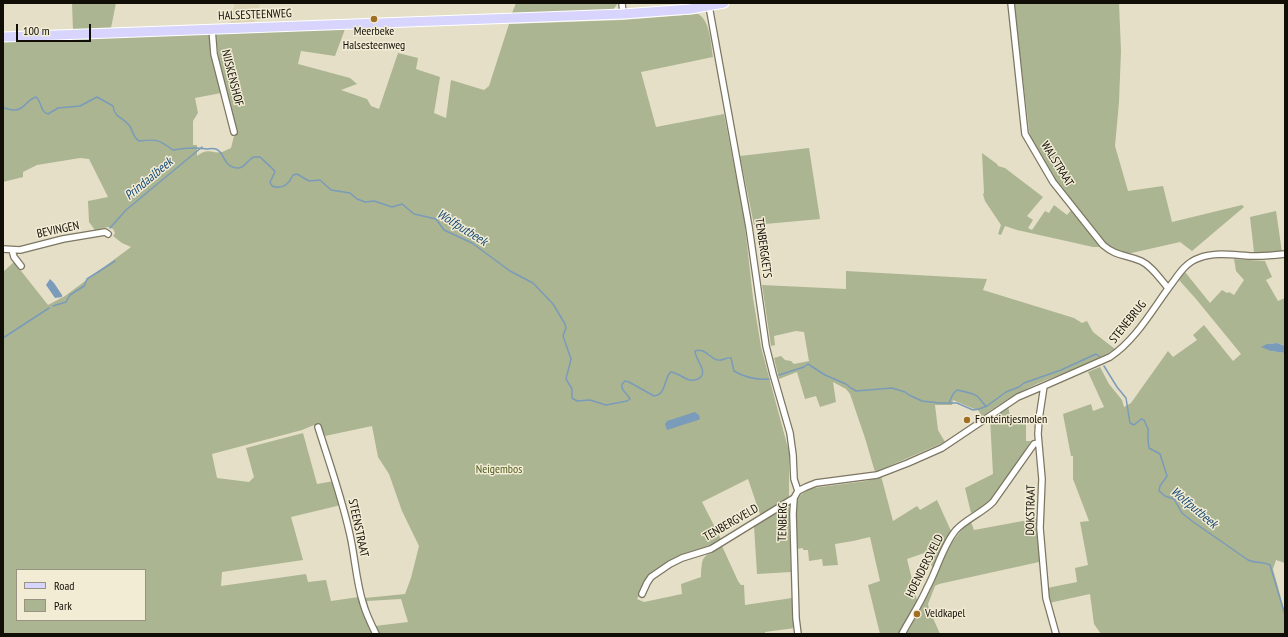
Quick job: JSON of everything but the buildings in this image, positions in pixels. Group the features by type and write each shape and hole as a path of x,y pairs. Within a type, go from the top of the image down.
{"main road":[{"name":"HALSESTEENWEG","path":"3,37 623,14 676,11 724,3"}],"street":[{"path":"622,3 623,14"},
{"name":"WALSTRAAT","path":"1012,3 1026,134 1029,141 1053,182 1103,245 1111,252 1142,261 1148,265 1168,288"},
{"name":"TENBERGKETS","path":"709,6 749,226 766,346 790,433 794,478 798,491"},
{"name":"NIJSKENSHOF","path":"212,29 214,54 234,132"},
{"name":"BEVINGEN","path":"3,249 20,250 63,239 105,232 108,234"},
{"path":"12,250 14,257 21,266"},
{"name":"STENEBRUG","path":"942,448 1018,397 1096,364 1118,352 1135,334 1184,267 1191,261 1218,254 1258,256 1285,254"},
{"name":"DOKSTRAAT","path":"1044,386 1039,418 1038,443 1042,479 1040,528 1047,602 1056,634"},
{"name":"STEENSTRAAT","path":"318,427 336,480 347,521 360,596 376,634"},
{"name":"HOENDERSVELD","path":"902,634 928,588 948,542 957,529 986,509 993,502 1028,451 1034,444 1038,443"},
{"name":"TENBERG","path":"798,634 796,618 793,504 794,498 798,491 816,483 877,475 942,448"},
{"name":"TENBERGVELD","path":"642,594 651,577 670,564 682,558 711,549 794,498"}],"shaded area":[{"path":"235,3 260,3 255,22 230,23"}],"green space":[{"path":"72,3 116,3 111,28 73,30"},
{"path":"516,3 618,3 613,10 512,13"},
{"path":"1014,3 1119,3 1121,51 1119,102 1115,146 1128,191 1163,186 1172,222 1242,205 1244,207 1192,251 1180,242 1127,254 1114,250 1105,244 1054,179 1030,138"},
{"name":"Neigembos","path":"698,14 705,21 711,39 713,57 641,72 656,127 724,114 744,218 753,298 761,347 789,452 789,496 786,501 761,517 748,479 702,502 722,541 669,561 650,575 637,599 644,602 682,594 681,584 701,577 704,557 722,546 738,581 741,585 744,585 745,605 792,598 795,628 765,632 765,634 379,634 375,626 408,622 401,599 367,601 369,609 367,610 359,579 361,578 365,598 405,594 411,578 419,546 402,511 389,474 378,457 372,426 325,436 320,425 314,425 302,430 212,454 217,478 249,482 254,477 246,448 303,433 317,484 334,481 341,505 291,517 303,560 222,572 221,586 306,574 308,582 326,580 331,601 359,597 374,634 3,634 3,272 14,262 48,305 65,296 131,247 122,243 113,236 115,233 113,229 108,227 95,230 89,222 88,201 108,197 89,159 80,158 37,165 23,172 23,177 3,182 3,41 210,32 221,93 195,98 198,113 193,121 193,145 197,145 197,156 207,151 222,152 231,148 237,130 221,71 216,34 283,30 345,29 335,56 301,51 298,64 350,78 357,84 341,90 367,99 371,106 379,109 398,53 418,58 416,69 440,77 434,113 446,118 451,80 484,90 489,86 509,24 622,20"},
{"path":"809,148 820,219 754,225 740,156"},
{"path":"982,153 998,166 1005,168 1043,197 1027,216 1033,220 1028,228 1032,230 1045,211 1049,213 1054,205 1067,215 1072,209 1102,247 1093,247 1005,226 1001,235 998,234 1001,225 985,201 983,194"},
{"path":"1276,211 1282,252 1254,252 1250,217"},
{"path":"1234,259 1265,261 1272,277 1266,280 1278,301 1285,298 1285,346 1277,343 1267,344 1271,351 1285,353 1285,563 1276,560 1273,569 1285,613 1285,634 1101,634 1094,624 1090,594 1049,603 1047,588 1077,582 1075,568 1088,565 1080,522 1089,521 1073,479 1073,456 1071,456 1063,414 1091,404 1093,411 1104,407 1088,372 1100,367 1109,384 1122,400 1124,407 1131,403 1168,351 1173,357 1197,340 1193,335 1204,325 1233,361 1241,354 1179,280 1185,272 1210,303 1222,290 1234,295 1244,280 1236,271"},
{"path":"846,271 987,279 983,290 1074,318 1082,323 1087,321 1093,332 1115,349 1088,363 1024,390 981,417 979,411 953,400 952,405 935,405 938,430 945,442 875,472 850,394 846,389 833,382 836,402 820,407 816,396 805,399 797,372 779,379 774,358 781,356 785,360 791,361 794,364 809,361 804,332 796,331 774,336 775,345 771,346 762,285 846,289"},
{"path":"1008,406 1010,416 1016,417 1017,424 1026,424 1026,441 1031,441 998,491 983,506 971,513 965,488 993,474 990,418"},
{"path":"881,476 893,521 917,506 920,510 937,500 951,531 944,542 933,570 927,552 907,559 918,604 901,634 880,634 868,585 880,581 870,537 835,544 838,565 823,566 822,559 809,561 808,550 803,550 803,548 797,549 796,509 798,499 802,493 813,488 866,481"},
{"path":"787,507 789,508 791,572 757,574 754,526"},
{"path":"1039,518 1039,562 935,586 928,604 940,634 906,634 933,585 952,543 963,529 971,522 974,530"}],"water":[{"path":"50,279 62,297 55,298 46,285"},
{"path":"1277,343 1285,346 1285,353 1271,351 1261,347 1267,344"},
{"path":"695,412 699,415 700,419 667,430 665,424 667,421"}],"waterway":[{"name":"Wolfputbeek","path":"3,108 17,110 36,97 42,109 48,114 58,108 80,106 97,97 113,106 115,113 129,125 135,137 139,141 157,141 173,150 190,148 216,149 230,166 239,168 245,165 252,158 260,157 275,172 270,182 272,186 282,187 290,181 293,175 297,174 309,181 320,180 331,190 350,193 357,199 365,202 374,201 392,207 402,204 414,214 436,219 444,230 472,243 510,271 533,283 553,304 566,328 563,336 571,359 566,379 572,389 572,398 577,401 590,400 606,405 627,401 630,399 622,387 622,384 625,381 654,396 658,395 664,388 667,377 671,372 689,380 698,379 703,373 695,351 699,350 718,360 731,358 734,371 742,375 769,379"},
{"name":"Prindaalbeek","path":"110,228 126,210 202,147"},
{"name":"Prindaalbeek","path":"53,306 66,302 70,295 84,286 87,279 115,261"},
{"name":"Prindaalbeek","path":"3,338 49,308"},
{"name":"Wolfputbeek","path":"779,375 804,367 808,364 825,375 846,384 856,391 892,388 905,392 922,401 957,403 973,410 987,406 1006,392 1019,387 1024,383 1061,370 1096,354 1100,357"},
{"name":"Wolfputbeek","path":"1104,366 1126,398 1130,423 1134,425 1141,419 1144,420 1148,429 1149,448 1160,454 1167,476 1160,486 1159,491 1165,496 1174,499 1182,513 1192,521 1248,560 1270,565 1285,615"},
{"path":"949,403 953,394 957,390 975,395 986,406"}],"place":[{"name":"Meerbeke Halsesteenweg","path":"374,19"},
{"name":"Fonteintjesmolen","path":"967,420"},
{"name":"Veldkapel","path":"917,614"}]}
